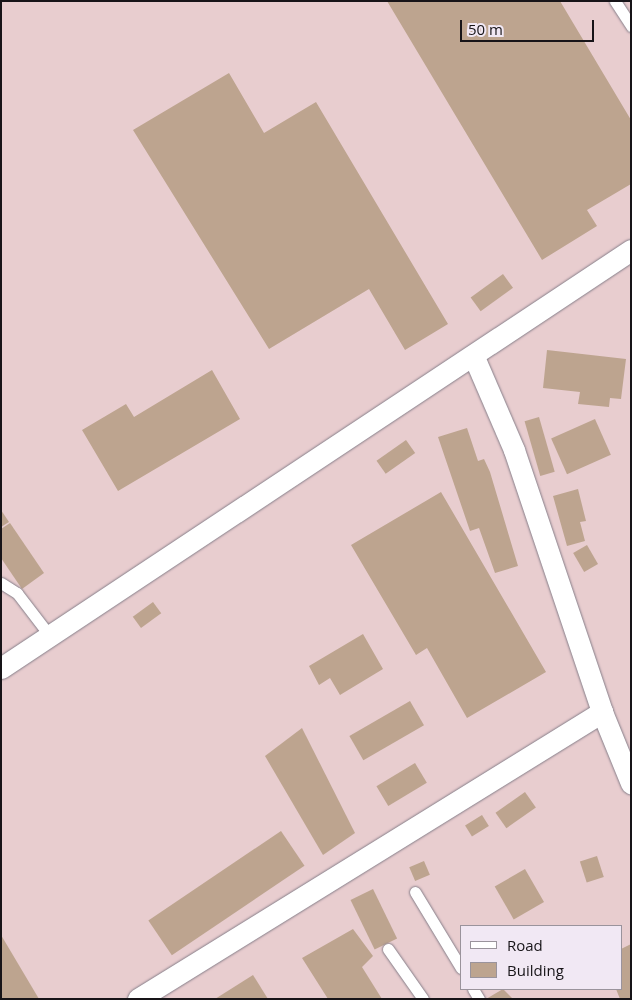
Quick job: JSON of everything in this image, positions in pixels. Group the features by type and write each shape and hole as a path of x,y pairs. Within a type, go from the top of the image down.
{"street":[{"path":"1,668 474,357 631,250"},
{"path":"474,357 514,450 602,712 631,783"},
{"path":"138,999 602,712"}],"lane":[{"path":"615,1 631,26"},
{"path":"1,583 17,594 50,636"},
{"path":"415,892 460,966"},
{"path":"388,949 424,999"}],"shaded area":[{"path":"1,1 631,1 631,999 1,999"}],"building":[{"path":"387,1 560,1 631,120 631,184 587,210 597,226 542,260"},
{"path":"229,73 264,133 316,102 448,324 405,350 369,289 269,349 133,130"},
{"path":"503,274 513,288 481,311 471,298"},
{"path":"547,350 626,359 621,399 610,398 609,407 578,404 580,392 543,388"},
{"path":"212,370 240,419 118,491 82,430 126,404 134,417"},
{"path":"539,417 555,472 540,476 525,421"},
{"path":"595,419 611,455 567,474 551,439"},
{"path":"467,428 478,461 484,459 490,472 518,566 495,573 479,528 470,531 438,437"},
{"path":"406,440 415,453 386,474 377,461"},
{"path":"578,489 586,521 580,522 585,541 567,546 553,496"},
{"path":"441,492 546,672 467,718 427,648 416,655 351,545"},
{"path":"1,510 9,522 1,527"},
{"path":"10,523 44,573 22,589 1,558 1,529"},
{"path":"587,545 598,564 584,572 573,553"},
{"path":"153,602 161,613 141,628 133,617"},
{"path":"363,634 383,669 340,695 330,678 319,685 309,666"},
{"path":"410,701 424,725 363,760 349,736"},
{"path":"302,728 355,833 323,855 265,756"},
{"path":"415,763 427,783 388,806 376,786"},
{"path":"525,792 536,808 506,828 496,813"},
{"path":"482,815 489,826 472,837 465,826"},
{"path":"281,831 304,866 172,955 148,920"},
{"path":"597,856 604,877 587,882 580,862"},
{"path":"424,861 430,875 415,881 409,867"},
{"path":"525,869 544,902 514,919 495,886"},
{"path":"373,889 397,938 375,949 351,900"},
{"path":"353,929 373,956 362,967 382,999 328,999 302,958"},
{"path":"1,935 39,999 1,999"},
{"path":"631,944 631,999 620,999 616,990 622,990 622,948"},
{"path":"253,975 268,999 215,999"},
{"path":"504,990 513,999 486,999"}]}
